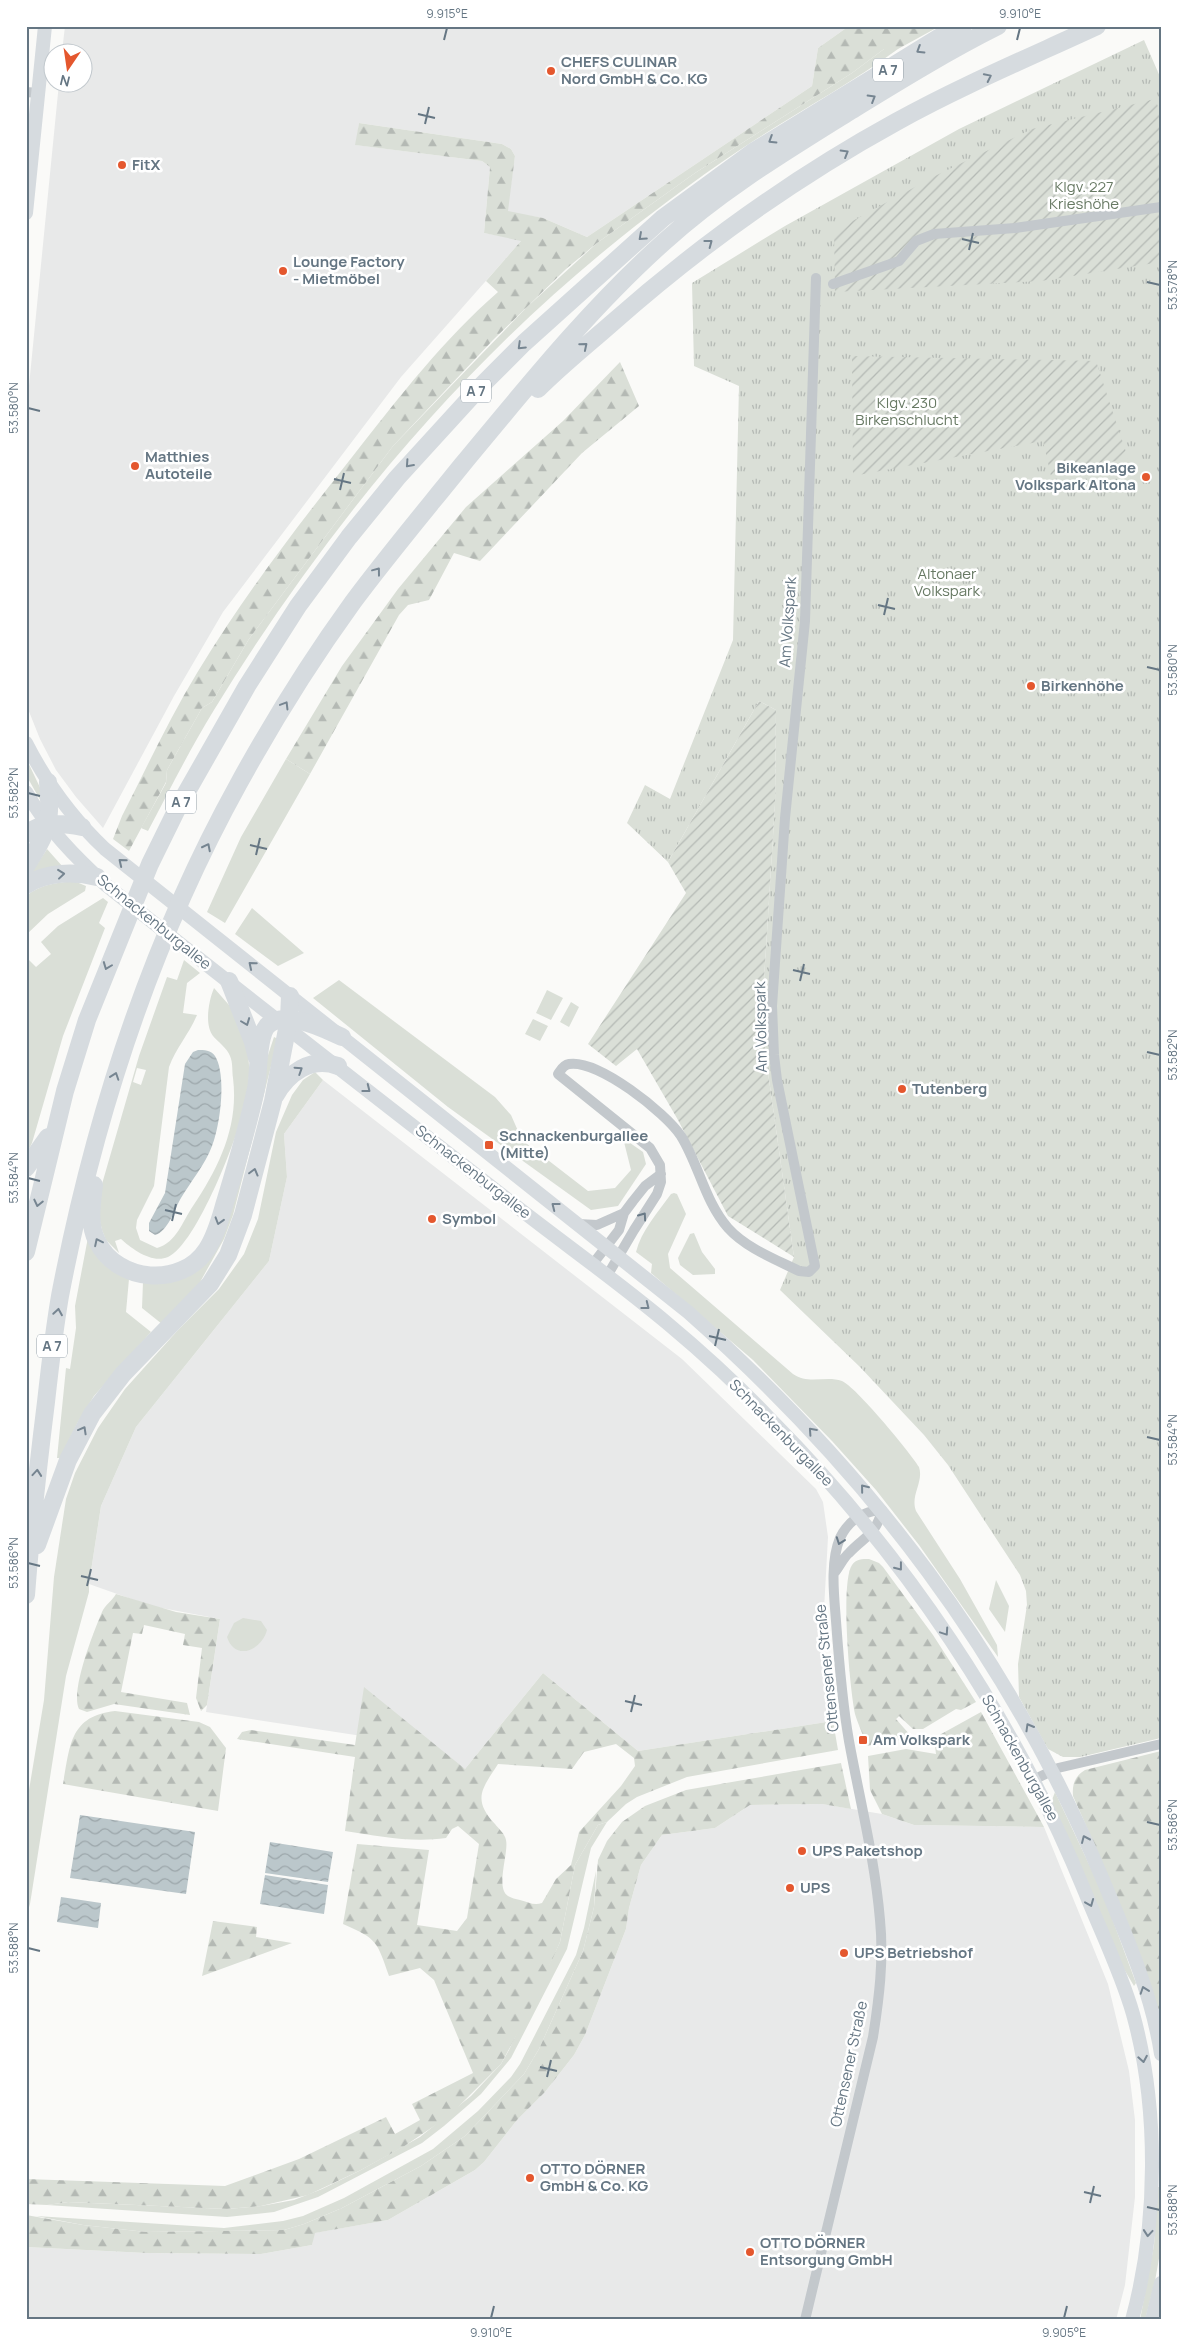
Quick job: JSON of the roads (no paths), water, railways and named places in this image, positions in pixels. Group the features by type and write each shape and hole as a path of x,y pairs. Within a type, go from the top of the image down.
{"highway":[{"name":"A 7","path":"26,1252 58,1122 87,1020 150,864 215,741 247,686 298,606 348,537 397,478 481,386 524,343 663,218 719,175 940,37 963,26"},
{"name":"A 7","path":"26,1595 38,1458 60,1299 75,1225 100,1122 122,1054 161,948 185,891 236,788 311,664 352,604 396,546 552,357 600,304 666,240 708,205 781,154 955,47 998,26"},
{"path":"462,466 564,363 666,276 750,213 896,122 1010,65 1097,26"},
{"path":"26,866 44,838 48,825 50,811 48,782"},
{"path":"26,834 36,828 48,825 64,824 82,827"},
{"path":"26,885 56,874 79,873 97,877"},
{"path":"229,981 253,1042 258,1064"},
{"path":"28,1574 65,1467 92,1414 123,1374 201,1295 223,1266 243,1215 273,1101 290,996"},
{"path":"100,1122 92,1209 93,1231 96,1241 111,1260 137,1274 164,1275 184,1269 201,1257 212,1241 216,1230 250,1114 265,1030 270,1023 285,1022 319,1027 342,1037"},
{"path":"273,1101 284,1082 302,1068 323,1062 338,1066"},
{"path":"26,1168 58,1122"}],"main road":[{"path":"26,213 32,92 45,26"},
{"name":"Schnackenburgallee","path":"26,743 48,782 82,827 121,862 688,1312 770,1387 845,1467 882,1510 958,1612 994,1667 1052,1770 1092,1854 1130,1950 1153,2018 1161,2054"},
{"name":"Schnackenburgallee","path":"26,792 65,846 97,877 229,981 285,1022 338,1066 670,1325 741,1390 816,1466 859,1516 908,1580 965,1662 1033,1780 1061,1834 1126,1994 1146,2076 1155,2136 1146,2247 1132,2320"},
{"path":"1152,2320 1161,2283"}],"street":[{"path":"833,284 900,261 916,241 934,234 1015,228 1161,206"},
{"name":"Am Volkspark","path":"661,1174 658,1160 650,1148 558,1074 563,1067 581,1064 605,1073 654,1108 681,1136 714,1208 735,1235 799,1271 804,1273 813,1269 816,1261 777,1080 772,1006 785,818 805,613 816,278"},
{"path":"592,1265 618,1230 624,1213 645,1186 661,1174"},
{"path":"607,1276 658,1194 661,1174"},
{"path":"578,1224 597,1225 624,1213"},
{"path":"859,1516 882,1510"},
{"path":"835,1572 847,1554 872,1533 882,1510"},
{"name":"Ottensener Straße","path":"805,2320 873,2037 881,1976 880,1921 875,1882 842,1694 834,1596 837,1549 847,1527 859,1516"},
{"path":"1033,1780 1052,1770 1161,1744"}],"water":[{"path":"198,1050 212,1053 219,1065 221,1101 218,1126 206,1160 181,1198 167,1225 160,1233 155,1235 149,1231 149,1223 165,1193 185,1064 193,1052"},
{"path":"80,1815 195,1832 186,1894 70,1878"},
{"path":"270,1842 333,1852 328,1882 265,1873"},
{"path":"265,1875 328,1885 324,1914 260,1904"},
{"path":"61,1897 101,1903 98,1928 57,1922"}],"place":[{"name":"CHEFS CULINAR Nord GmbH & Co. KG","path":"551,71"},
{"name":"FitX","path":"122,165"},
{"name":"Lounge Factory - Mietmöbel","path":"283,271"},
{"name":"Matthies Autoteile","path":"135,466"},
{"name":"Bikeanlage Volkspark Altona","path":"1146,477"},
{"name":"Birkenhöhe","path":"1031,686"},
{"name":"Tutenberg","path":"902,1089"},
{"name":"Schnackenburgallee (Mitte)","path":"489,1145"},
{"name":"Symbol","path":"432,1219"},
{"name":"Am Volkspark","path":"863,1740"},
{"name":"UPS Paketshop","path":"802,1851"},
{"name":"UPS","path":"790,1888"},
{"name":"UPS Betriebshof","path":"844,1953"},
{"name":"OTTO DÖRNER GmbH & Co. KG","path":"530,2178"},
{"name":"OTTO DÖRNER Entsorgung GmbH","path":"750,2252"}],"park label":[{"name":"Klgv. 227 Krieshöhe","path":"1084,196"},
{"name":"Klgv. 230 Birkenschlucht","path":"907,412"},
{"name":"Altonaer Volkspark","path":"947,582"}]}
